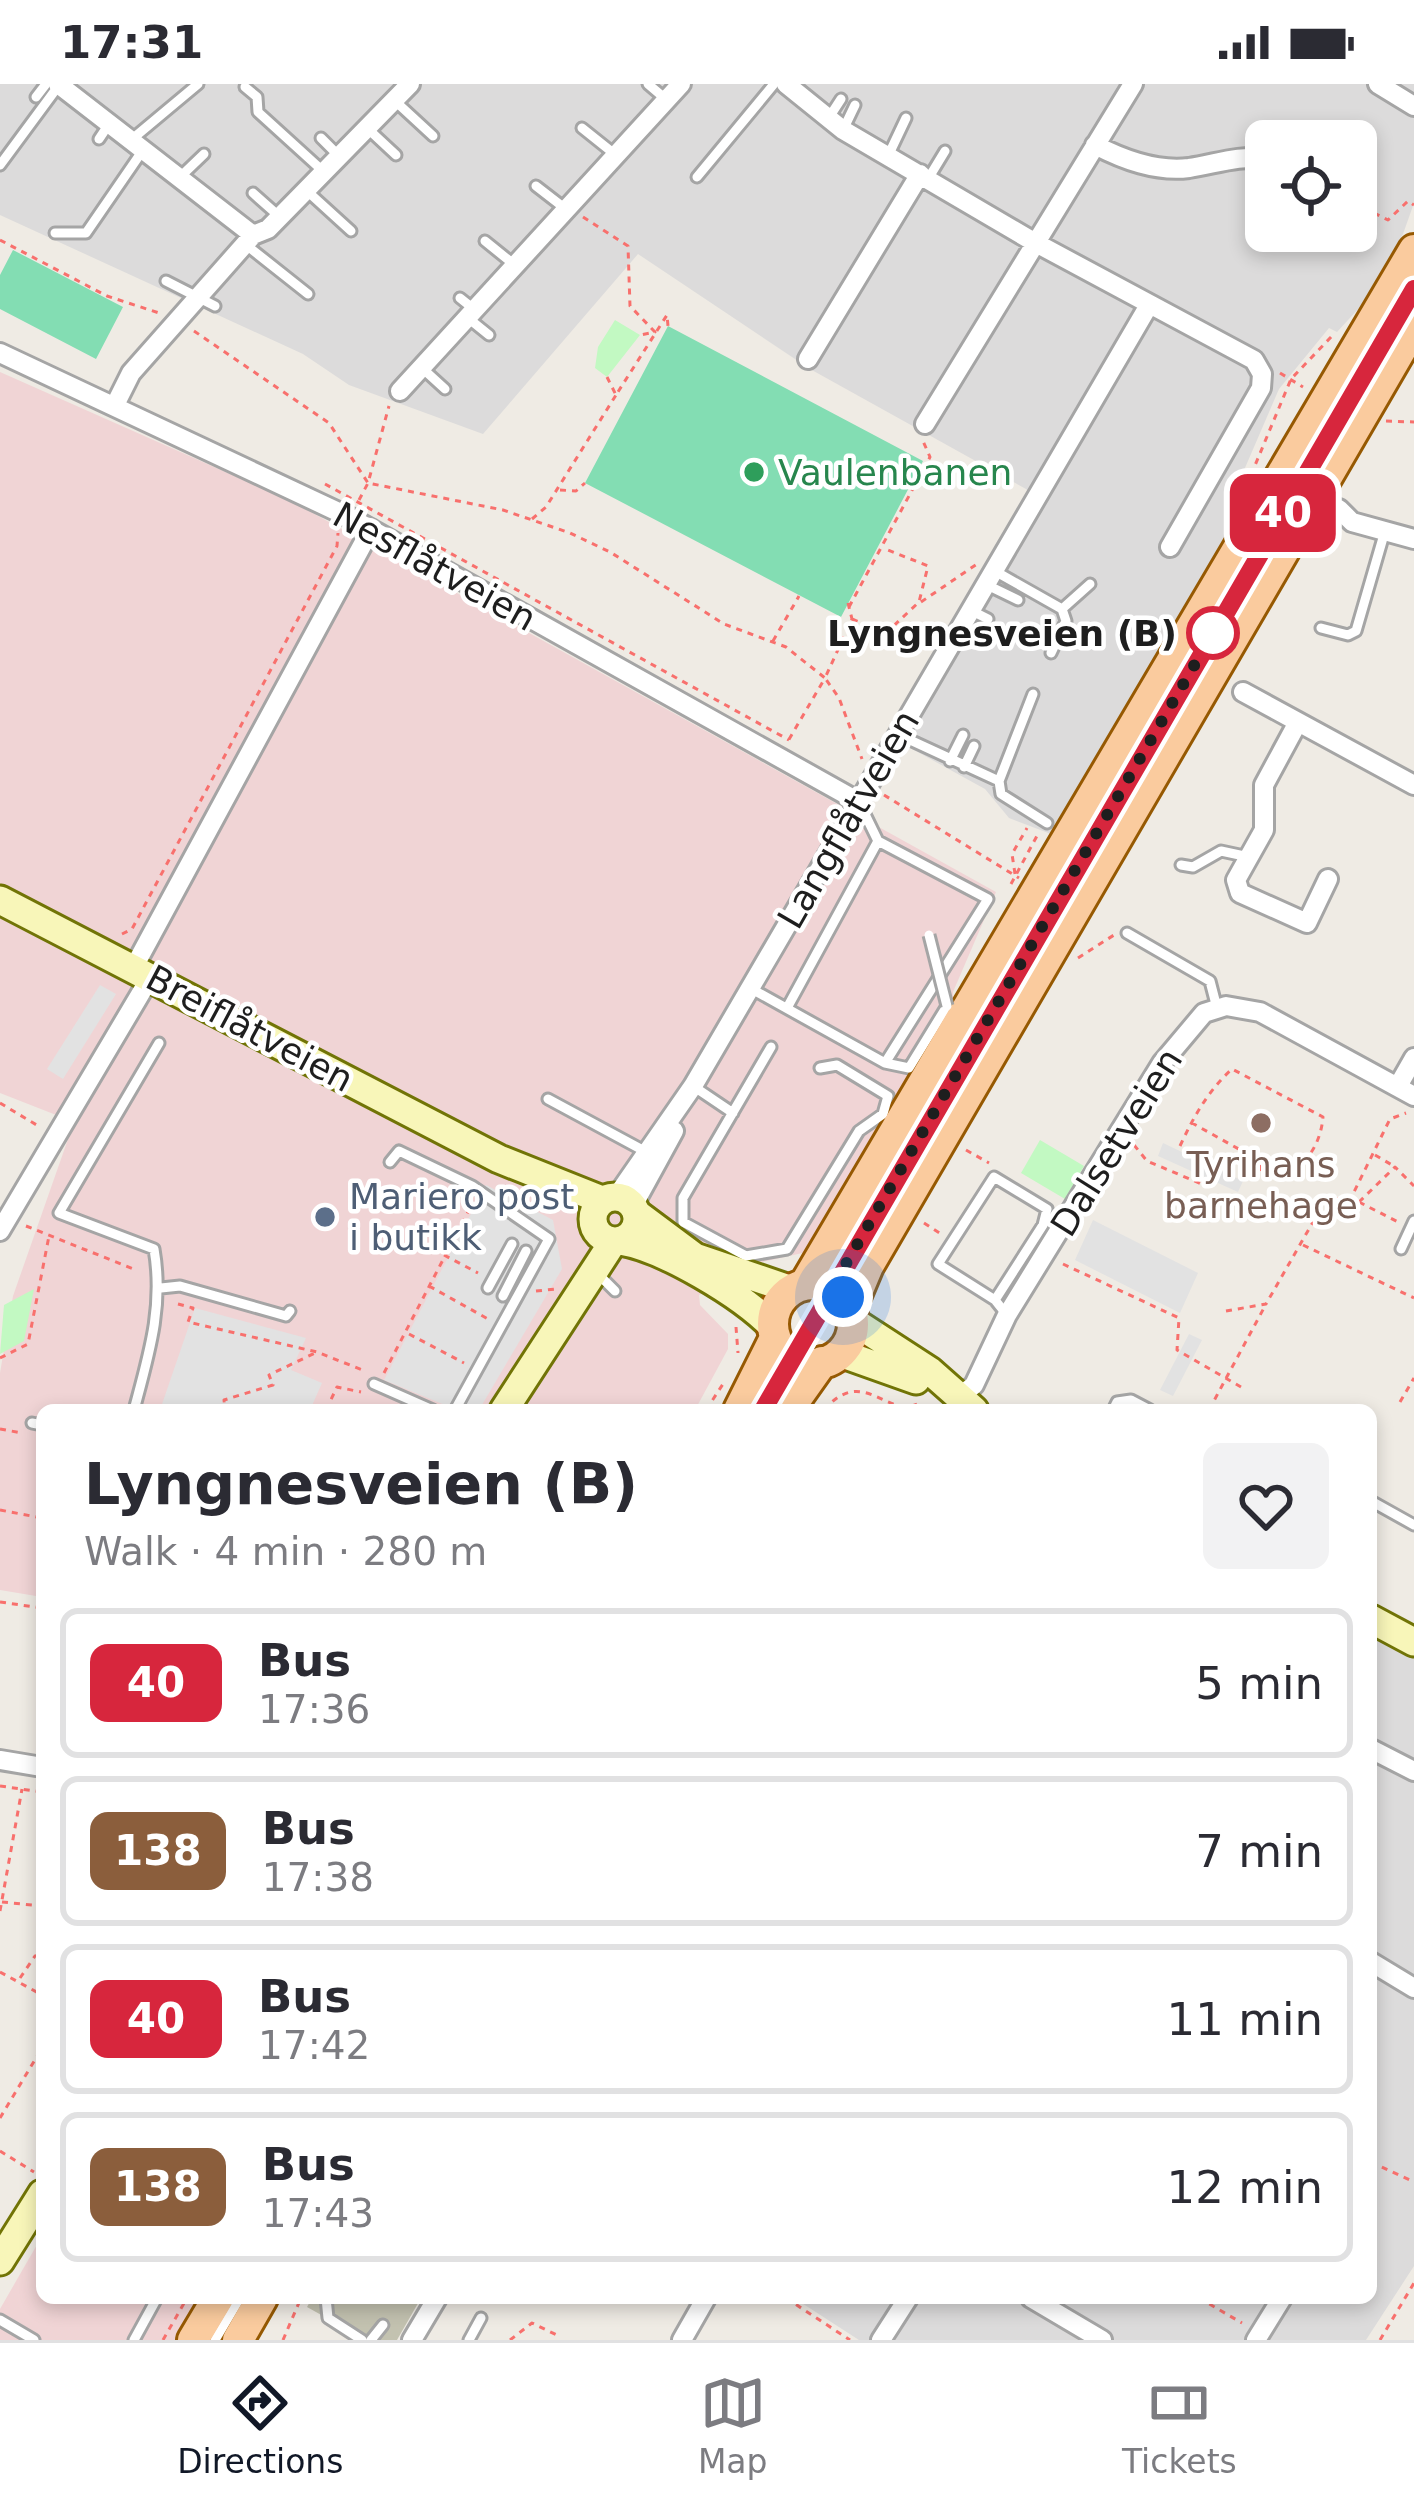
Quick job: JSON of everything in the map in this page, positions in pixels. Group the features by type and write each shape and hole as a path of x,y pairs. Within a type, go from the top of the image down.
{"main road":[{"path":"789,1404 801,1348 826,1298 832,1246 1414,250"},
{"path":"801,1348 777,1306 826,1298 868,1267 1414,327"},
{"path":"745,1404 801,1348"},
{"path":"193,2340 214,2304"},
{"path":"238,2340 259,2304"}],"street":[{"path":"115,405 131,374 177,321 207,302 249,240 280,217 410,84"},
{"path":"400,391 467,309 518,270 617,156 651,128 682,84"},
{"path":"786,84 836,125 888,156 1034,242 1254,360 1262,374 1261,388 1170,547"},
{"path":"926,424 1132,84"},
{"path":"1378,84 1414,106"},
{"path":"59,85 104,131 137,145 249,240"},
{"path":"1095,146 1135,164 1184,169 1245,156"},
{"path":"808,359 924,176"},
{"name":"Langflåtveien","path":"507,1404 877,768 979,615 998,570 1149,305"},
{"name":"Nesflåtveien","path":"0,353 349,517 859,802"},
{"path":"1339,509 1352,522 1380,524 1414,539"},
{"path":"0,1231 142,972 371,529"},
{"path":"1243,692 1414,785"},
{"path":"1298,722 1264,785 1264,830 1236,880 1240,893 1307,923 1328,879"},
{"name":"Breiflåtveien","path":"0,900 614,1219 695,1258 826,1298 930,1371 957,1404"},
{"path":"1217,1008 1244,1006 1260,1012 1407,1098 1414,1058"},
{"name":"Dalsetveien","path":"960,1404 974,1385 1001,1308 1179,1040 1204,1013 1217,1008"},
{"name":"Breiflåtveien","path":"614,1219 641,1245 746,1301 801,1348 954,1404"},
{"path":"930,1371 954,1376 987,1352"},
{"path":"1377,1622 1414,1642"},
{"path":"1377,1752 1414,1772"},
{"path":"0,1760 36,1766"},
{"path":"1377,1966 1414,1988"},
{"path":"0,2261 36,2207"},
{"path":"412,2340 433,2304"},
{"path":"682,2340 703,2304"},
{"path":"881,2340 904,2304"},
{"path":"1041,2304 1102,2340"},
{"path":"1258,2337 1278,2304"}],"lane":[{"path":"36,97 46,84"},
{"path":"56,233 87,237 137,145 198,84"},
{"path":"648,84 668,101"},
{"path":"697,177 774,84"},
{"path":"0,165 59,85"},
{"path":"244,87 257,97 258,112 324,172"},
{"path":"836,125 841,99"},
{"path":"394,100 433,136"},
{"path":"836,125 855,105"},
{"path":"888,156 905,118"},
{"path":"367,128 396,154"},
{"path":"582,128 617,156"},
{"path":"321,138 339,156"},
{"path":"924,176 945,151"},
{"path":"179,178 203,154"},
{"path":"536,185 568,209"},
{"path":"306,190 351,231"},
{"path":"253,193 280,217"},
{"path":"249,240 308,294"},
{"path":"485,241 518,270"},
{"path":"166,280 207,302"},
{"path":"826,1298 1414,289"},
{"path":"467,309 489,334"},
{"path":"422,360 445,389"},
{"path":"1322,628 1348,635 1356,631 1380,524"},
{"path":"998,570 1018,600"},
{"path":"998,570 1062,609 1066,621 1051,653"},
{"path":"1062,609 1090,584"},
{"path":"1033,694 999,782 1001,794 1047,823"},
{"path":"898,734 999,782"},
{"path":"950,761 963,735"},
{"path":"964,767 974,746"},
{"path":"859,802 878,841 988,899 886,1063"},
{"path":"787,1008 878,841"},
{"path":"1181,865 1193,867 1221,851 1250,857"},
{"path":"1127,933 1210,981 1217,1008"},
{"path":"750,988 886,1063 909,1068 947,1006 929,935"},
{"path":"135,1404 161,1288 154,1249 59,1214 159,1043"},
{"path":"771,1047 683,1198 683,1222 746,1256 787,1250 859,1131 883,1114 888,1096 837,1064 820,1068"},
{"path":"693,1086 733,1113"},
{"path":"548,1099 654,1156"},
{"path":"390,1162 399,1151 472,1186 549,1239 458,1404"},
{"path":"994,1177 1047,1210 1001,1308 938,1264 994,1177"},
{"path":"1401,1249 1412,1225"},
{"path":"488,1288 512,1244"},
{"path":"503,1296 526,1250"},
{"path":"588,1267 615,1292"},
{"path":"161,1288 180,1286 286,1316 290,1311"},
{"path":"767,1404 801,1348"},
{"path":"374,1384 419,1404"},
{"path":"1377,1505 1414,1525"},
{"path":"134,2340 154,2304"},
{"path":"215,2340 236,2304"},
{"path":"327,2304 328,2318 367,2340 383,2324"},
{"path":"469,2340 481,2318"},
{"path":"0,2320 34,2340"}],"path":[{"path":"1377,214 1388,220 1408,201 1414,205"},
{"path":"568,209 628,246 625,285 630,306 656,332"},
{"path":"0,240 107,296 177,321 229,350 328,423 368,483 531,520 610,551 724,624 773,642 825,678 839,698 862,759 887,777 883,794 1025,882"},
{"path":"531,520 556,490 667,314 668,326"},
{"path":"640,335 656,332"},
{"path":"1250,479 1291,380 1330,336"},
{"path":"1254,360 1310,390"},
{"path":"608,377 616,394"},
{"path":"119,936 132,929 368,483 390,400 400,391"},
{"path":"1381,419 1414,422"},
{"path":"780,759 852,619 849,605 930,457 919,432 926,424"},
{"path":"556,490 576,491 585,483"},
{"path":"881,547 928,566 919,602"},
{"path":"852,619 886,633 919,602 986,558 998,570"},
{"path":"773,642 799,596"},
{"path":"1015,875 1016,842 1036,816"},
{"path":"1015,875 1033,841"},
{"path":"1180,1146 1192,1123 1210,1089 1232,1069 1323,1117 1322,1136 1301,1167 1286,1177 1258,1174 1262,1162 1192,1123"},
{"path":"1351,1198 1390,1119 1407,1098"},
{"path":"0,1103 50,1133"},
{"path":"1121,1132 1147,1161 1204,1185"},
{"path":"1373,1154 1414,1186"},
{"path":"1359,1202 1395,1167"},
{"path":"1212,1404 1321,1208 1334,1199 1351,1198 1412,1225"},
{"path":"178,1304 193,1308 188,1322 317,1352 382,1376 472,1204"},
{"path":"20,1223 136,1270"},
{"path":"924,1223 950,1243"},
{"path":"0,1358 28,1344 49,1236"},
{"path":"1301,1245 1312,1245 1414,1298"},
{"path":"1056,1261 1179,1318 1177,1350 1241,1387"},
{"path":"429,1286 490,1319"},
{"path":"1226,1311 1266,1304"},
{"path":"730,1320 738,1358"},
{"path":"407,1333 466,1364"},
{"path":"224,1404 224,1400 273,1385 269,1375 317,1352"},
{"path":"710,1404 729,1374"},
{"path":"1400,1402 1414,1378"},
{"path":"329,1404 338,1387"},
{"path":"1408,1388 1414,1392"},
{"path":"832,1404 849,1392 872,1393 899,1404"},
{"path":"914,1404 922,1398"},
{"path":"0,1510 36,1517"},
{"path":"0,1602 36,1607"},
{"path":"0,1786 36,1791"},
{"path":"0,1911 22,1789"},
{"path":"1,1901 36,1905"},
{"path":"18,1980 36,1955"},
{"path":"0,1972 36,1991"},
{"path":"0,2118 36,2058"},
{"path":"0,2150 36,2201"},
{"path":"1377,2165 1414,2182"},
{"path":"1380,2340 1414,2283"},
{"path":"164,2340 184,2304"},
{"path":"283,2340 299,2304"},
{"path":"795,2304 850,2340"},
{"path":"1208,2304 1258,2337"},
{"path":"510,2340 532,2323 561,2338"}],"shaded area":[{"path":"0,84 1414,84 1414,203 1403,234 1360,307 1337,332 1329,328 1279,389 1232,498 1228,533 1068,814 1051,834 1009,818 985,789 905,745 1043,503 1026,489 810,369 638,254 483,434 349,385 303,354 0,215"},
{"path":"0,372 293,502 996,892 953,992 953,1010 807,1252 749,1265 699,1295 700,1305 728,1334 728,1349 698,1404 36,1404 36,1596 0,1590 0,1373 13,1296 74,1122 0,1093"},
{"path":"100,985 116,994 63,1079 47,1069"},
{"path":"1163,1143 1243,1181 1238,1192 1158,1156"},
{"path":"486,1185 553,1220 562,1269 483,1404 442,1404 384,1380"},
{"path":"1093,1220 1198,1273 1180,1313 1075,1260"},
{"path":"195,1308 306,1338 291,1370 322,1383 313,1404 162,1404"},
{"path":"1189,1334 1202,1340 1173,1396 1160,1390"},
{"path":"1377,1639 1414,1658 1414,2266 1366,2340 859,2340 803,2304 1377,2304"},
{"path":"36,2246 36,2304 198,2304 175,2340 0,2340 0,2309"},
{"path":"418,2304 397,2340 366,2340 307,2307"}],"green space":[{"path":"13,250 123,307 96,359 0,309 0,275"},
{"path":"615,320 640,335 607,377 595,368 598,347"},
{"name":"Vaulenbanen","path":"668,326 923,461 841,617 585,483"},
{"path":"1040,1140 1084,1166 1065,1199 1021,1173"},
{"path":"34,1289 24,1341 0,1354 4,1305"}],"bus line":[{"name":"40","path":"766,1404 1414,289"}],"place":[{"name":"Vaulenbanen","path":"754,472"},
{"name":"Lyngnesveien (B)","path":"1213,633"},
{"name":"Tyrihans barnehage","path":"1261,1123"},
{"name":"Mariero post i butikk","path":"325,1217"}],"route":[{"path":"843,1297 832,1288 1213,633"}]}
